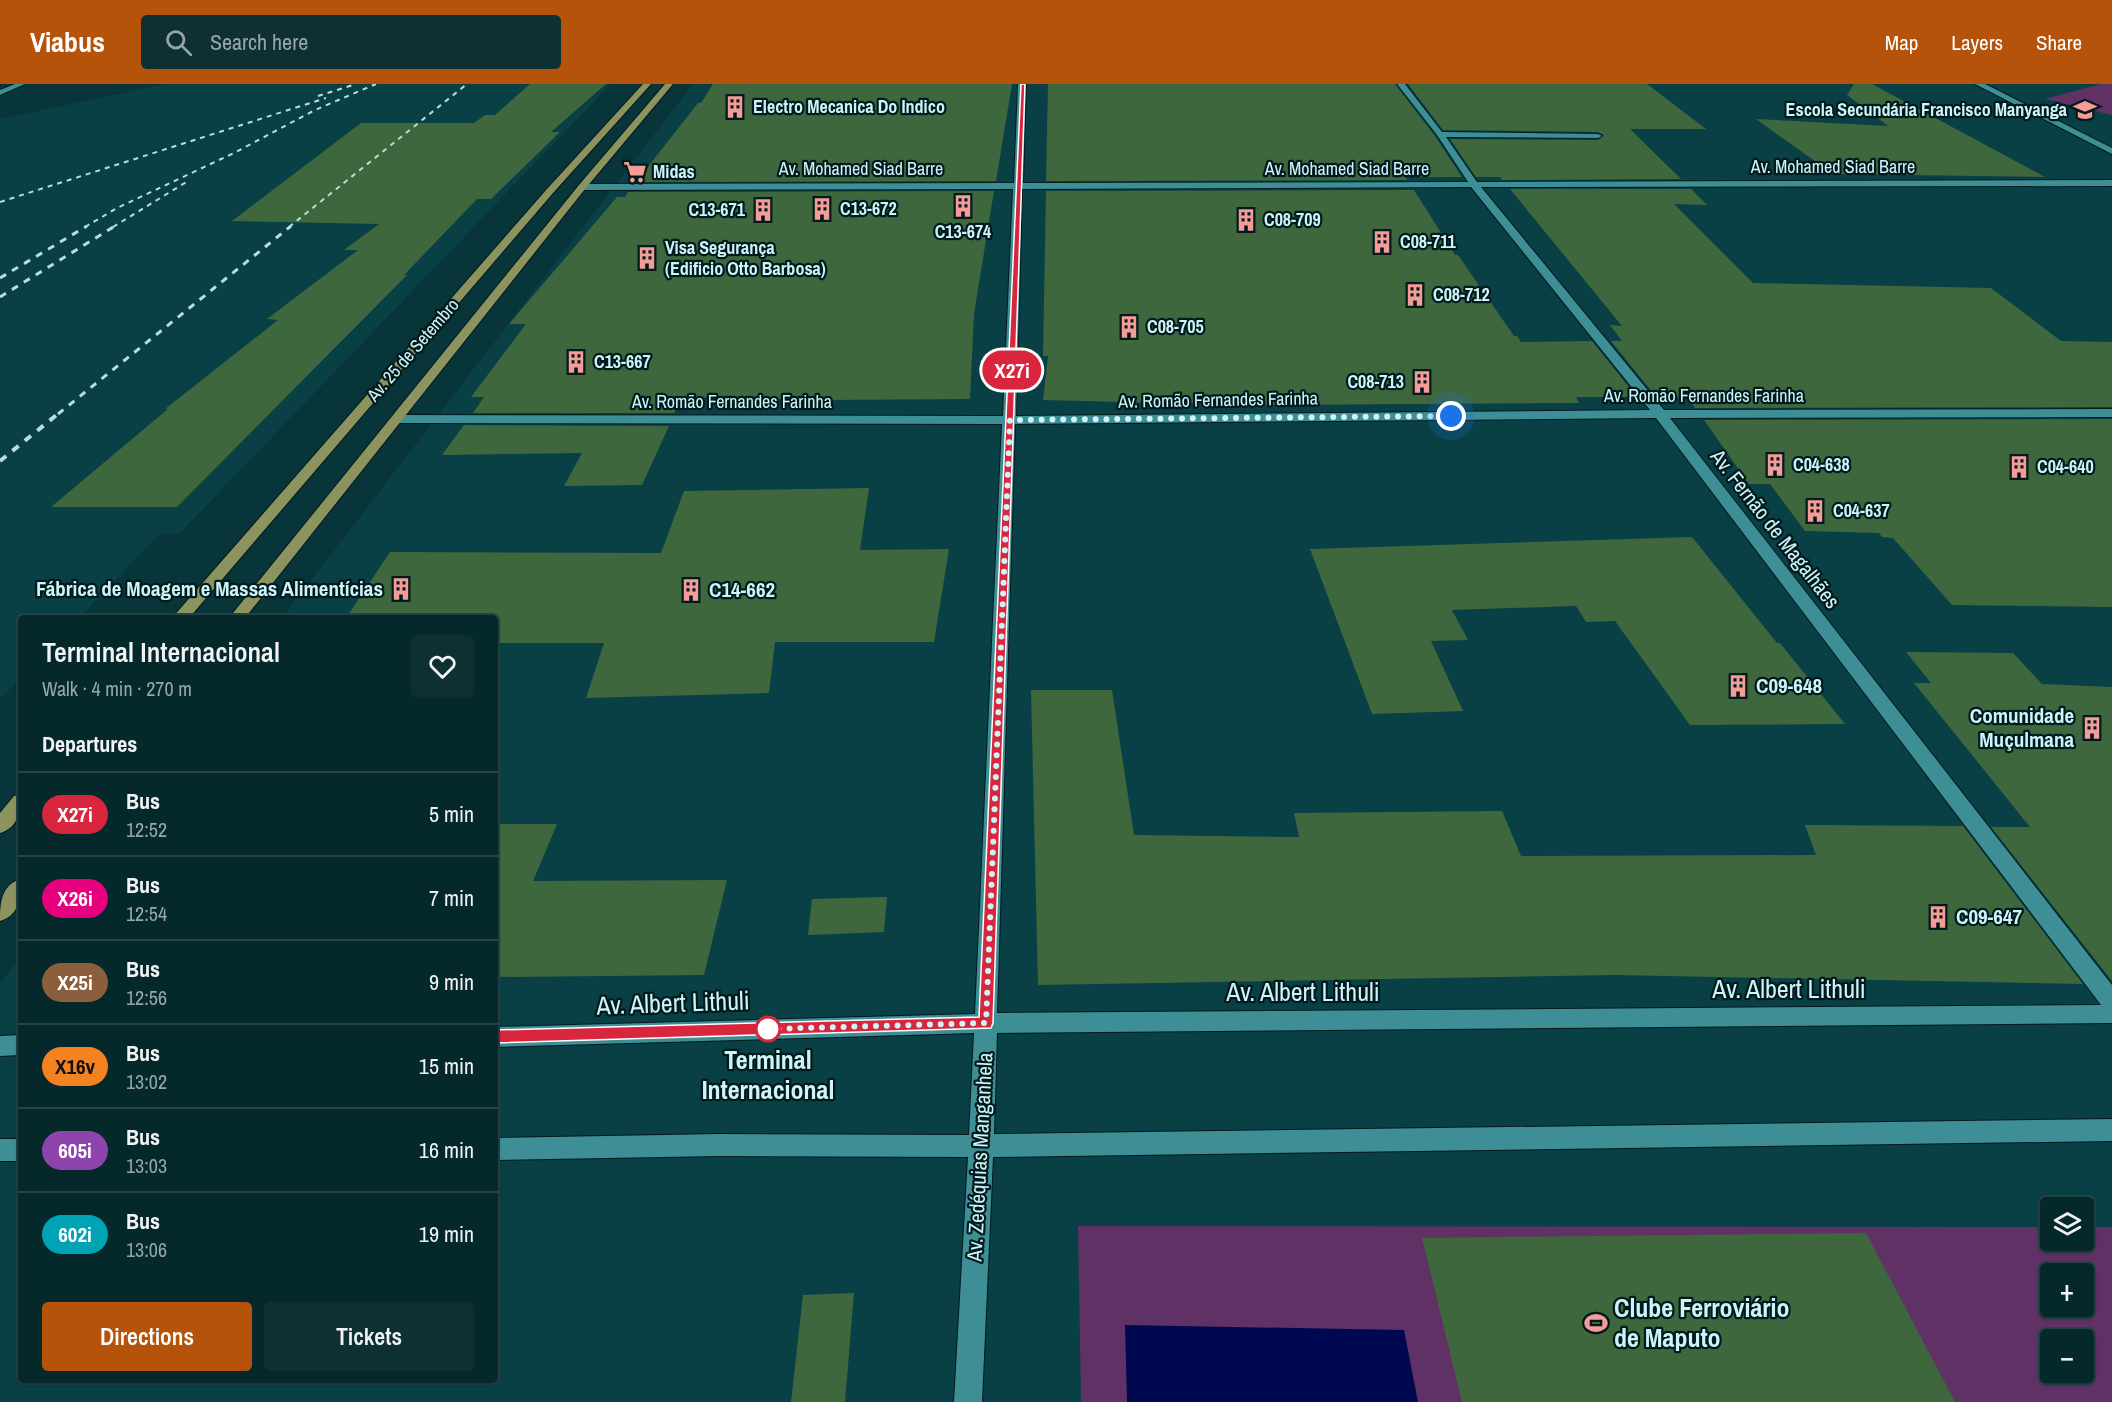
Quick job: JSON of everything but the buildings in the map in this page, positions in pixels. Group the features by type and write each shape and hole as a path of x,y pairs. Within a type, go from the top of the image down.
{"main road":[{"name":"Av. 25 de Setembro","path":"183,615 550,191 647,84"},
{"name":"Av. 25 de Setembro","path":"239,615 582,187 669,84"},
{"path":"0,826 18,805"},
{"path":"0,913 18,891"}],"street":[{"path":"0,93 21,84"},
{"name":"Av. Zedéquias Manganhela","path":"968,1402 981,1146 1022,84"},
{"name":"Av. Fernão de Magalhães","path":"1401,84 1440,134 1474,186 1660,414 2112,1002"},
{"path":"1979,84 2112,151"},
{"path":"1440,134 1598,136"},
{"name":"Av. Mohamed Siad Barre","path":"582,187 2112,183"},
{"name":"Av. Romão Fernandes Farinha","path":"397,419 1010,420 1660,414 2112,413"},
{"name":"Av. Albert Lithuli","path":"498,1037 986,1023 2112,1014"},
{"path":"0,1046 18,1046"},
{"path":"498,1149 719,1145 981,1146 2112,1130"},
{"path":"0,1150 18,1150"}],"shaded area":[{"path":"166,84 611,84 179,534 160,534 82,615 18,615 18,681 0,699 0,119"},
{"path":"693,84 2112,84 2112,1402 0,1402 0,983 18,960 18,1383 498,1383 498,615 284,615"},
{"path":"2101,84 2112,84 2112,115 2045,99"},
{"name":"Clube Ferroviário de Maputo","path":"1078,1226 2040,1227 2040,1251 2094,1251 2094,1227 2112,1227 2112,1402 1081,1402"},
{"path":"1125,1325 1404,1330 1418,1402 1127,1402"}],"railway":[{"path":"318,96 356,84"},
{"path":"85,227 117,208 234,153 315,110 376,84"},
{"path":"289,227 467,84"},
{"path":"0,202 326,98"},
{"path":"113,227 188,181"},
{"path":"0,278 87,226"},
{"path":"0,297 115,226"},
{"path":"58,414 291,226"},
{"path":"0,461 59,413"}],"bus line":[{"name":"X27i","path":"498,1037 986,1023 1022,84"}],"place":[{"name":"Electro Mecanica Do Indico","path":"735,107"},
{"name":"Escola Secundária Francisco Manyanga","path":"2085,110"},
{"name":"Midas","path":"635,172"},
{"name":"C13-674","path":"963,206"},
{"name":"C13-672","path":"822,209"},
{"name":"C13-671","path":"763,210"},
{"name":"C08-709","path":"1246,220"},
{"name":"C08-711","path":"1382,242"},
{"name":"Visa Segurança (Edificio Otto Barbosa)","path":"647,258"},
{"name":"C08-712","path":"1415,295"},
{"name":"C08-705","path":"1129,327"},
{"name":"C13-667","path":"576,362"},
{"name":"C08-713","path":"1422,382"},
{"name":"C04-638","path":"1775,465"},
{"name":"C04-640","path":"2019,467"},
{"name":"C04-637","path":"1815,511"},
{"name":"Fábrica de Moagem e Massas Alimentícias","path":"401,589"},
{"name":"C14-662","path":"691,590"},
{"name":"C09-648","path":"1738,686"},
{"name":"Comunidade Muçulmana","path":"2092,728"},
{"name":"C09-647","path":"1938,917"},
{"name":"Terminal Internacional","path":"768,1029"},
{"name":"Clube Ferroviário de Maputo","path":"1596,1323"}],"route":[{"path":"768,1029 986,1023 1010,420 1451,416"}]}
